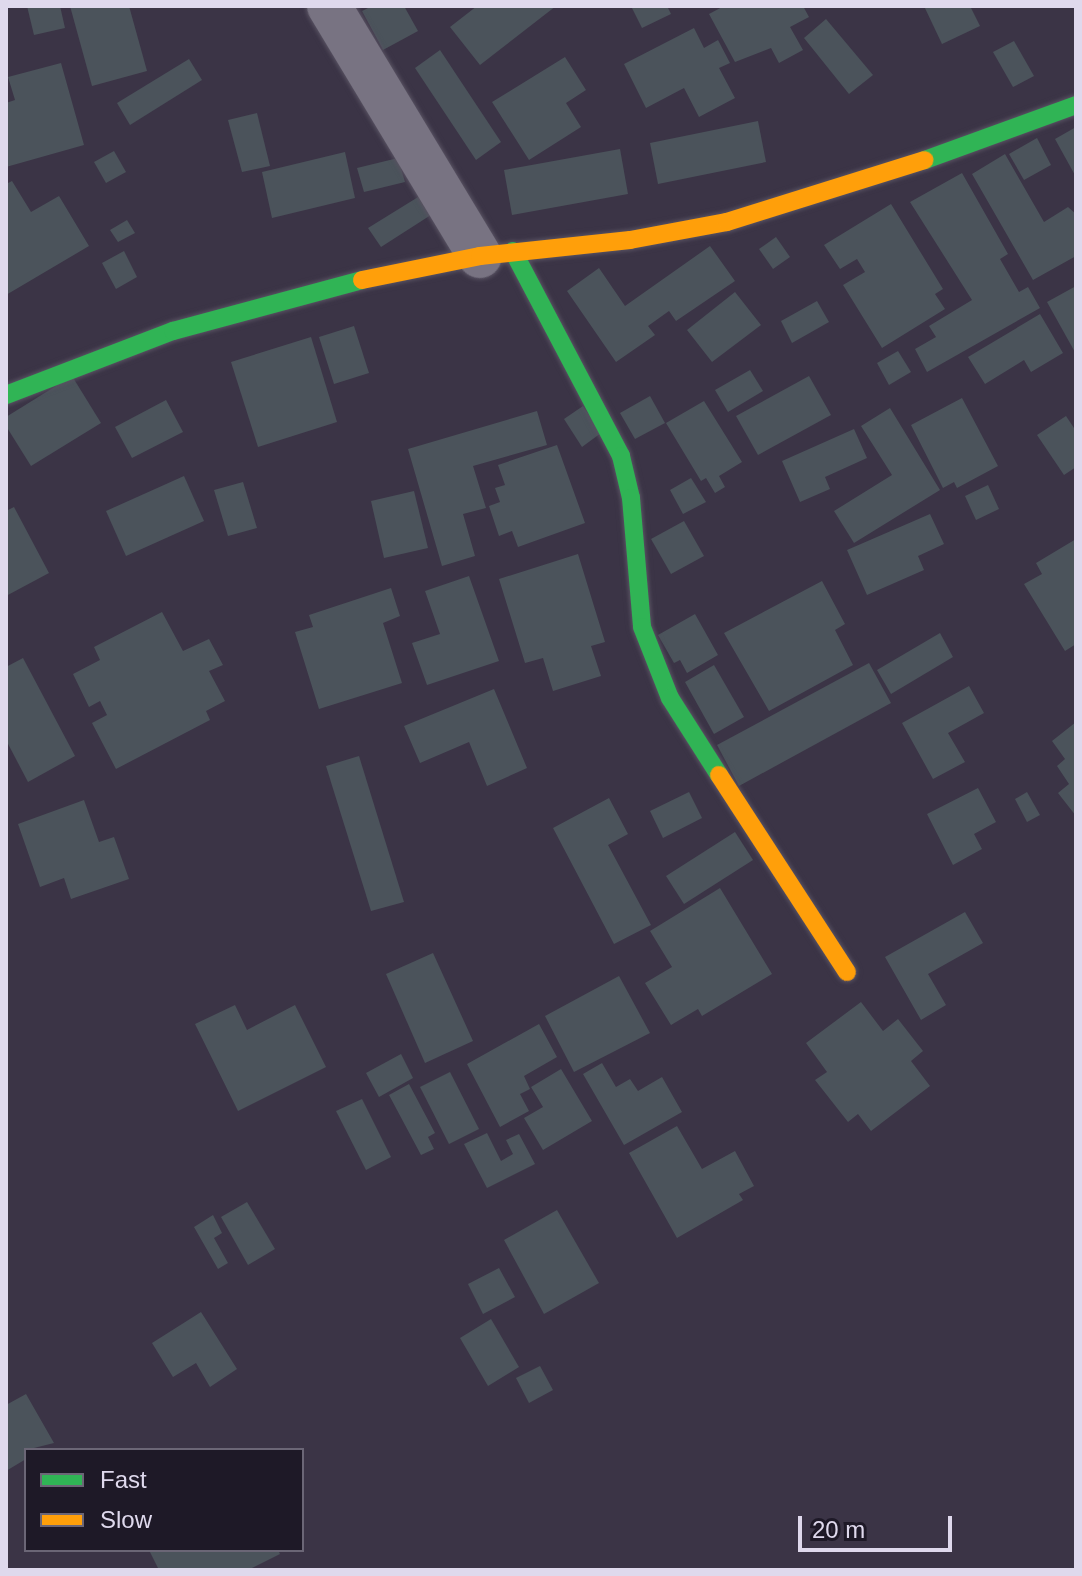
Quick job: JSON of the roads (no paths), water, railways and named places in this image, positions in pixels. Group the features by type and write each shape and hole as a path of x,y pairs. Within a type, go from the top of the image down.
{"street":[{"path":"329,6 496,254 621,456 631,498 642,627 670,698 847,972"},
{"path":"6,395 173,331 331,286 496,254 630,240 727,222 851,186 1076,105"}]}
